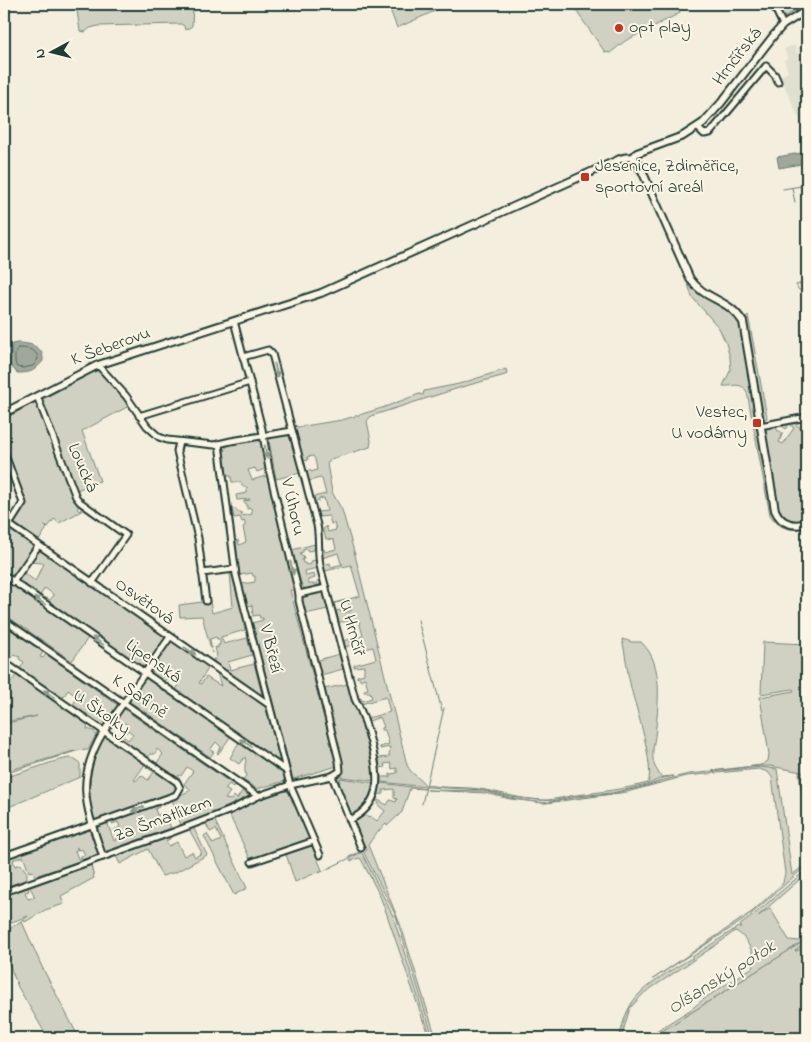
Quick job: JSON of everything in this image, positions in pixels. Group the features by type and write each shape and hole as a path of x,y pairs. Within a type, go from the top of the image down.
{"street":[{"path":"773,4 783,25"},
{"name":"Hrnčířská","path":"632,158 635,154 684,136 698,128 721,103 758,54 783,25 807,10"},
{"name":"Hrnčířská","path":"698,128 704,134 710,133 766,66 775,75 778,82"},
{"name":"K Šeberovu","path":"4,410 37,396 98,365 321,292 612,162 626,157 632,158"},
{"path":"632,158 639,164 690,279 706,296 730,306 737,312 743,322 773,505 781,520 794,525 807,523"},
{"name":"V Úhoru","path":"234,321 263,436 299,600 339,761 340,771 332,776"},
{"path":"4,340 4,359"},
{"name":"U Hrnčíř","path":"243,357 268,350 272,354 319,533 318,558 355,699 363,713 378,775 375,793 371,802 363,812 350,820"},
{"path":"98,365 126,396 147,426 159,437 166,440 207,446 292,431"},
{"path":"139,416 250,382"},
{"name":"Loucká","path":"37,396 76,497 126,536 92,583"},
{"path":"760,426 807,417"},
{"path":"179,442 177,451 198,538 206,601"},
{"name":"V Březí","path":"219,444 235,569 290,785 320,855"},
{"path":"4,452 24,503 6,523"},
{"name":"Osvětová","path":"6,523 269,704"},
{"path":"13,582 38,546"},
{"path":"202,572 235,569"},
{"name":"Lipenská","path":"4,575 286,771"},
{"path":"298,594 326,588"},
{"name":"K Safině","path":"4,620 258,796"},
{"path":"103,857 87,807 85,780 92,753 104,731 170,637"},
{"name":"U Školky","path":"4,662 178,782 180,788 176,795 92,825"},
{"path":"332,776 361,848"},
{"name":"Za Šmatlíkem","path":"4,892 231,810 258,796 290,785 332,776"},
{"path":"4,856 92,825"},
{"path":"252,862 314,841"}],"shaded area":[{"path":"76,4 193,4 192,26 185,30 181,24 98,26 90,28 85,32 80,31"},
{"path":"388,4 461,4 450,10 448,5 397,28"},
{"name":"opt play","path":"573,4 676,4 680,13 625,41 610,53 605,52"},
{"path":"776,4 805,4 785,17 780,14"},
{"path":"807,44 807,132 805,132 780,76 788,72 784,60 788,58 784,49 794,45 798,54 800,53 797,48"},
{"path":"618,162 631,164 638,168 692,285 699,293 728,309 739,323 743,335 740,337 744,338 755,417 758,435 760,435 772,511 778,521 784,526 795,529 786,528 778,524 770,515 747,392 739,386 723,386 731,369 726,343 719,328 692,297 687,281 639,174 627,167 615,167 590,177 589,175"},
{"path":"748,315 766,419 762,418 761,414 745,319"},
{"path":"506,369 507,374 505,375 371,416 367,421 371,441 370,447 331,459 327,464 332,492 342,510 355,555 407,765 426,787 381,782 381,777 390,777 390,774 397,773 397,768 392,769 391,763 384,764 385,767 380,768 379,758 389,757 390,747 380,749 380,747 389,744 385,730 381,730 384,727 380,717 369,721 368,718 390,712 386,697 361,704 359,699 361,698 362,701 372,698 370,692 364,692 364,690 368,689 365,678 360,680 359,677 357,678 357,676 364,674 364,666 354,667 354,665 376,659 373,647 361,650 358,640 351,641 352,645 345,647 343,641 363,636 359,621 339,622 336,611 340,610 341,613 351,611 348,601 334,603 360,596 351,565 325,571 324,565 330,563 331,567 343,564 338,553 322,558 321,549 324,549 325,552 336,549 334,540 326,539 323,529 326,526 328,532 336,530 334,523 331,524 329,516 319,517 317,512 327,511 324,498 315,502 313,497 326,494 322,479 309,481 306,471 317,470 315,459 313,456 307,457 308,460 304,461 291,420 293,419 294,425 298,427 342,420 419,394 423,395 424,391 459,384"},
{"path":"100,370 113,384 129,406 82,431 100,481 77,490 42,401"},
{"path":"36,402 74,498 79,505 77,509 80,511 82,507 85,509 59,523 54,519 48,527 45,524 47,528 38,542 12,524 26,504 4,444 4,438 8,436 9,431 7,425 4,426 4,419"},
{"path":"792,421 803,430 801,434 806,438 807,436 807,522 790,520 777,509 769,465 766,441 767,427 772,425 783,433 779,442 783,444 794,428 789,424 786,429 781,423"},
{"path":"287,435 290,438 300,473 276,479 269,440"},
{"path":"262,440 267,468 257,472 255,468 248,470 252,480 269,475 271,486 269,486 278,513 276,513 277,516 279,515 281,525 279,526 281,527 291,574 293,574 296,594 294,589 290,590 337,766 293,779 252,623 263,620 263,618 260,618 259,615 253,616 252,605 247,606 242,584 255,582 255,576 252,573 240,575 239,572 236,541 238,540 239,545 246,542 243,527 245,526 245,521 242,522 240,517 234,518 232,508 241,512 242,516 252,514 251,508 247,509 247,504 244,503 244,501 250,499 237,500 236,495 247,493 247,487 243,487 241,482 232,482 231,476 227,476 224,450 230,443"},
{"path":"4,525 33,545 33,548 14,576 11,577 4,572"},
{"path":"315,544 314,550 308,551 307,549 300,553 304,559 302,560 303,563 306,565 311,564 311,561 315,560 317,568 305,571 306,576 314,574 315,578 308,580 308,584 317,584 317,581 320,580 321,584 305,590 301,583 292,550"},
{"path":"39,549 166,638 144,670 43,599 45,597 50,600 54,595 45,588 39,597 17,581 23,572 35,581 44,564 30,562"},
{"path":"234,572 247,620 243,622 245,630 221,637 224,644 247,638 252,655 228,662 230,670 254,664 263,698 215,664 213,659 217,659 215,657 217,656 215,647 218,648 218,645 220,645 220,639 216,637 210,639 212,653 202,616 180,617 179,605 210,601 212,613 233,607 230,573"},
{"path":"4,579 88,638 72,661 4,614"},
{"path":"323,592 325,595 328,609 305,614 302,597"},
{"path":"4,625 43,652 40,657 43,658 46,654 119,706 104,728 72,706 80,693 78,692 76,696 68,690 62,699 20,669 24,662 19,659 20,657 14,655 9,662 4,658"},
{"path":"622,639 641,642 649,651 657,674 658,699 653,761 661,777 674,776 659,779 647,785 612,793 575,796 552,801 543,800 648,783 649,764 647,751 630,682"},
{"path":"171,641 209,667 199,683 201,684 206,677 221,686 217,673 265,706 281,764 175,691 181,682 176,678 173,680 168,677 163,683 149,673"},
{"path":"763,642 807,644 807,773 770,766 712,771 761,765 768,761 769,754 760,697 794,691 793,689 761,694"},
{"path":"339,654 343,669 321,675 324,689 348,684 352,700 359,714 370,755 372,755 376,781 341,777 342,763 315,661"},
{"path":"17,674 88,723 87,729 94,731 96,735 88,750 74,751 4,772 4,724 37,716 4,722 4,688 6,689"},
{"path":"145,677 231,736 218,754 221,747 216,742 210,750 214,752 210,757 129,701"},
{"path":"124,709 234,785 233,787 229,784 225,789 230,792 225,799 231,800 234,796 237,799 242,791 249,796 216,812 181,825 172,799 191,790 184,784 193,771 187,767 181,776 179,775 176,778 156,764 163,754 157,749 155,754 151,754 147,758 119,738 121,735 128,740 133,734 128,730 126,733 124,731 128,725 123,722 121,724 115,720"},
{"path":"105,735 146,763 134,780 136,781 141,775 148,780 154,772 146,767 148,765 176,784 175,793 94,821 90,799 90,777 95,756"},
{"path":"239,742 283,772 285,781 257,789 243,780 247,774 245,773 245,757 239,764 230,758"},
{"path":"69,758 77,760 80,764 80,777 4,809 4,778"},
{"path":"761,767 777,769 792,875 807,863 807,865 748,917 653,979 753,911 783,883 785,873 772,777 768,772 759,769 686,776 627,792 546,803 544,803 577,797 611,794 689,774"},
{"path":"799,773 807,775 807,838"},
{"path":"340,778 375,783 369,800 356,815 351,815 348,812 337,783"},
{"path":"381,783 426,789 410,788 402,812 387,826 386,824 368,845 402,929 436,1038 433,1038 396,916 364,853 367,850 355,826 356,821 365,814 368,818 370,816 377,821 385,811 378,805 379,803 376,799 387,805 390,800 396,802 394,789 383,790 383,794 378,795"},
{"path":"428,785 478,789 492,791 524,798 510,797 484,790 427,787"},
{"path":"427,790 484,791 510,798 532,801 510,799 485,793"},
{"path":"285,791 293,796 311,840 251,861 229,814 260,798"},
{"path":"159,804 159,807 155,809 157,815 165,813 171,828 104,852 95,826 107,822 114,841 117,840 114,830 120,827 118,822 112,824 111,821"},
{"path":"214,819 247,888 234,895 204,836 207,834 213,844 221,840 216,829 210,832 205,822"},
{"path":"193,827 207,855 176,872 162,876 148,849 120,864 116,856 169,837 170,839 166,841 169,846 177,842 184,856 192,852 195,857 202,853 190,831"},
{"path":"89,829 99,854 81,860 80,857 85,855 82,849 78,850 77,847 75,851 79,861 35,876 33,871 29,872 23,856 13,860 15,866 21,864 27,873 27,879 8,886 4,877 4,859"},
{"path":"312,846 322,870 295,882 286,854"},
{"path":"361,851 393,916 431,1038 429,1038 379,894 361,859 351,861 349,857"},
{"path":"91,865 94,878 61,896 64,904 45,910 22,922 42,967 79,1038 48,1038 18,987 4,951 4,933 28,916 4,925 4,896 28,887 29,891 25,892 28,899 35,897 30,887"},
{"path":"807,869 807,873 757,917 770,908 789,940 799,941 807,935 807,942 795,951 807,948 807,1038 645,1038 753,967 754,962 749,946 743,936 735,931 644,993 630,1008 621,1038 619,1038 629,1008 647,986 692,959 692,957 738,927 741,927 740,925"}],"water":[{"path":"807,152 807,163 779,168 777,157"},
{"path":"12,344 35,346 41,352 43,361 32,371 17,373 10,365"}],"waterway":[{"path":"783,189 807,185"},
{"path":"801,187 803,201"},
{"path":"792,188 795,202"},
{"path":"803,291 799,290 796,285 807,282"},
{"path":"804,361 807,372"},
{"path":"268,442 269,446"},
{"path":"270,452 270,461 276,487"},
{"path":"277,491 286,530"},
{"path":"288,537 293,556"},
{"path":"295,567 300,586"},
{"path":"418,620 442,711"},
{"path":"422,804 444,708"},
{"path":"337,741 341,754 341,776"},
{"path":"4,774 79,750"},
{"path":"340,779 339,787 350,812"},
{"path":"319,873 360,853"},
{"name":"Olšanský potok","path":"651,1038 807,939"}],"place":[{"name":"opt play","path":"619,28"},
{"name":"Jesenice, Zdiměřice, sportovní areál","path":"585,177"},
{"name":"Vestec, U vodárny","path":"757,423"}]}
